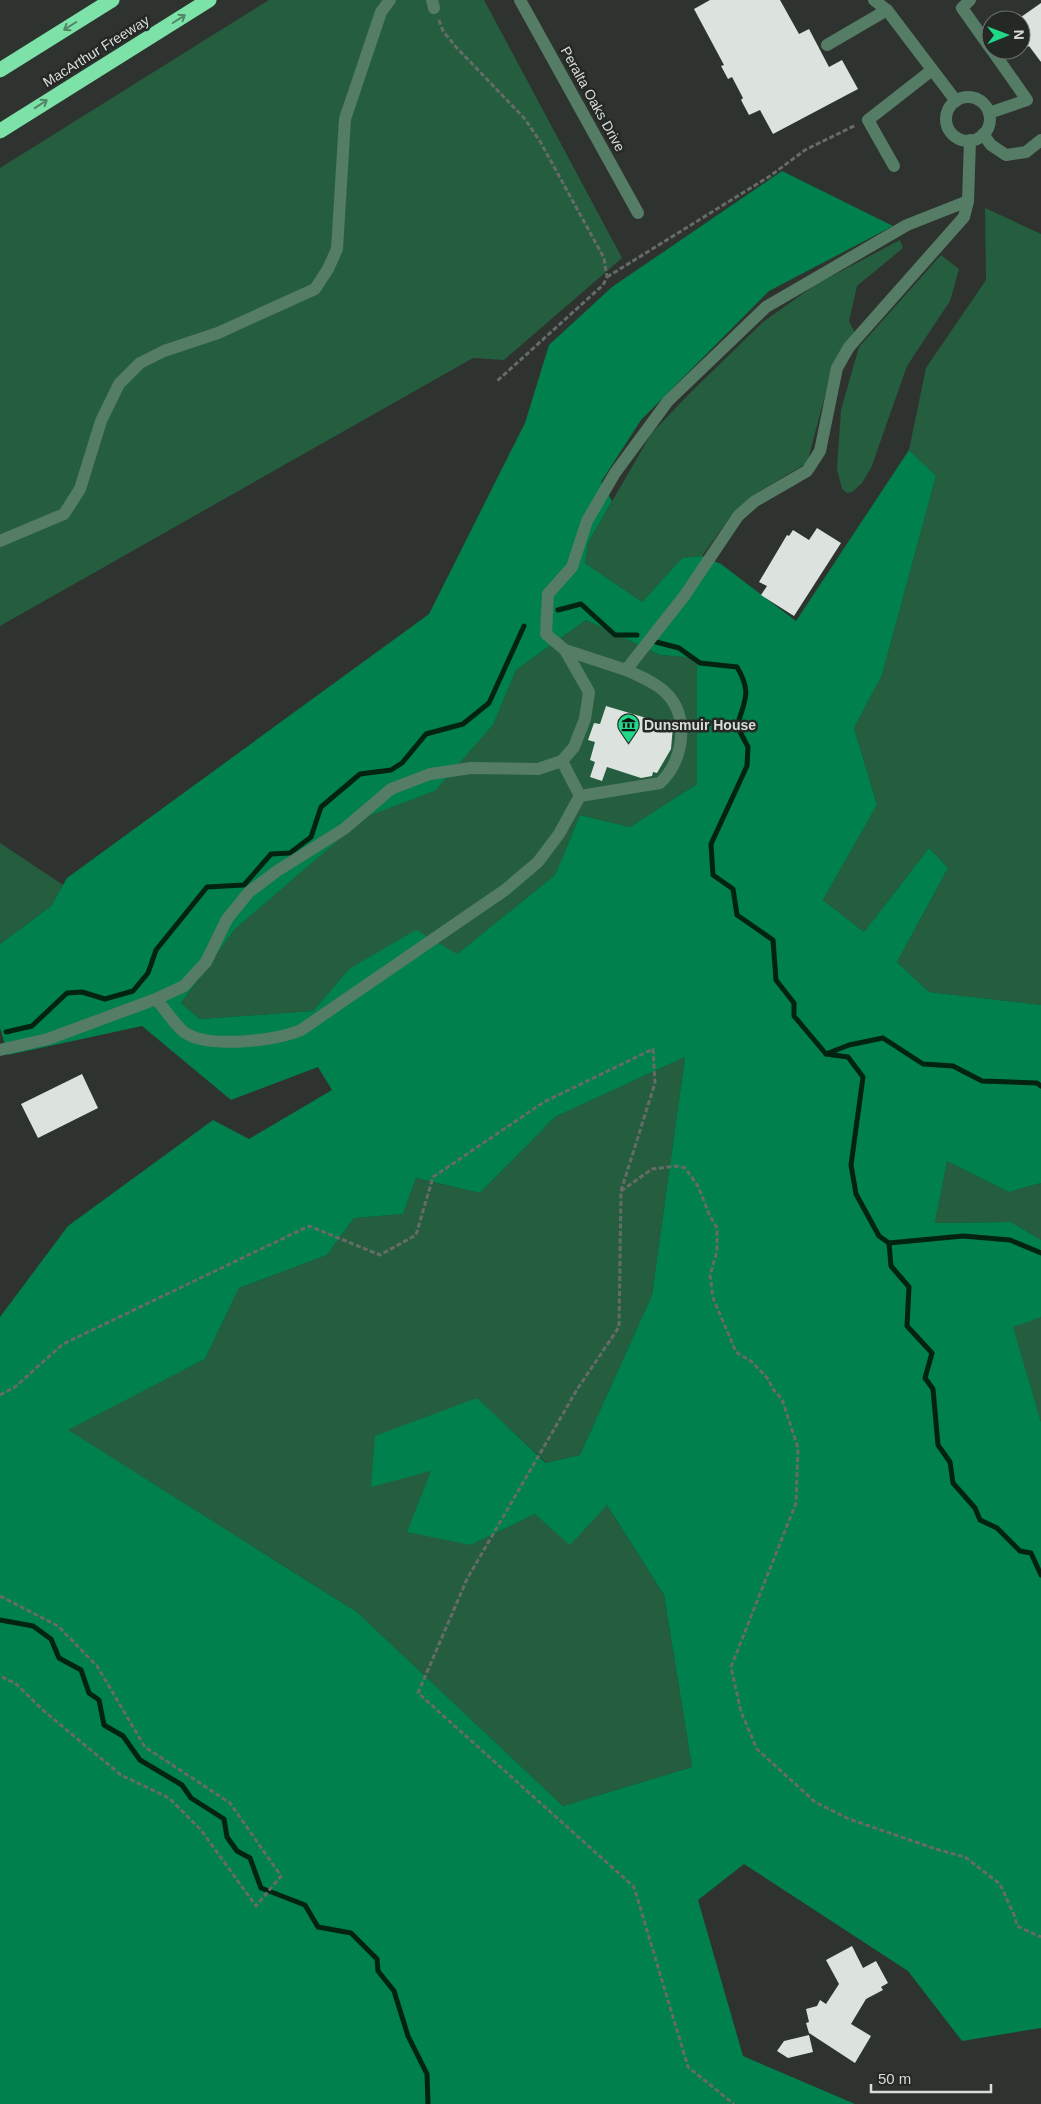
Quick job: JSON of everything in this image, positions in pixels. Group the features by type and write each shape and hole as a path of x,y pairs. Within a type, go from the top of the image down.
{"highway":[{"path":"0,70 112,0"},
{"name":"MacArthur Freeway","path":"0,131 210,0"}],"street":[{"path":"0,541 64,514 80,489 100,421 119,384 140,363 164,351 218,333 315,289 328,269 337,249 345,119 381,12 390,0"},
{"name":"Peralta Oaks Drive","path":"520,0 638,213"},
{"path":"874,0 887,10 956,101"},
{"path":"970,0 962,8 981,36"},
{"path":"827,45 887,10"},
{"path":"989,113 1027,100 998,60"},
{"path":"894,166 868,120 932,70"},
{"path":"969,97 976,98 982,102 989,113 989,124 983,134 970,140 956,137 948,126 947,112 956,101 969,97"},
{"path":"983,134 991,145 1006,155 1026,152 1041,140"},
{"path":"626,670 685,595 738,516 755,501 807,471 820,451 838,368 849,347 964,217 968,200 970,140"},
{"path":"0,1050 48,1039 156,999 184,986 206,962 227,919 249,892 277,871 344,829 391,789 430,774 471,768 538,769 562,761 574,747 578,738 585,719 589,692 565,650 546,634 548,594 572,567 587,521 615,473 668,401 766,307 907,226 968,200"},
{"path":"565,650 626,670 664,691 674,702 681,722 682,736 678,753 670,774 660,783 580,796"},
{"path":"562,761 580,796"},
{"path":"156,999 184,1032 203,1040 267,1040 301,1030 505,890 538,862 559,834 580,796"}],"path":[{"path":"433,4 443,31 525,119 541,143 604,258 608,277"},
{"path":"496,382 603,285 608,277 770,176 805,150 868,120"},
{"path":"0,1395 15,1387 63,1344 309,1226 380,1254 416,1234 433,1177 544,1102 653,1049 654,1083 620,1191 619,1327 578,1388 467,1579 418,1693 634,1887 688,2067 734,2104"},
{"path":"620,1191 652,1169 678,1166 685,1168 698,1186 709,1214 717,1228 717,1251 710,1275 712,1298 736,1352 752,1362 769,1380 772,1388 782,1399 798,1448 796,1503 731,1667 741,1712 757,1749 815,1802 849,1819 965,1857 1000,1884 1015,1917 1017,1926 1041,1937"},
{"path":"0,1596 58,1626 97,1666 146,1747 230,1803 281,1876 256,1906 201,1830 169,1798 121,1775 45,1712 15,1683 0,1676"}],"green space":[{"path":"269,0 484,0 622,258 504,360 473,358 0,626 0,168"},
{"path":"782,171 893,226 769,291 641,420 601,482 612,501 588,543 585,563 642,602 682,558 702,556 721,564 796,621 909,450 936,476 882,675 854,728 877,805 823,900 864,932 929,848 948,868 897,962 929,992 1041,1005 1041,1183 1009,1192 947,1161 935,1223 1011,1222 1041,1240 1041,1317 1013,1327 1041,1422 1041,2028 962,2041 908,1971 744,1864 698,1900 743,2056 855,2104 0,2104 0,1317 68,1226 213,1120 249,1139 332,1090 318,1067 231,1100 142,1026 8,1055 0,1028 0,944 51,906 67,878 429,614 525,423 549,345 612,287","holes":["586,620 660,655 697,658 697,784 630,827 580,815 555,875 457,954 416,930 349,969 313,1011 200,1019 181,1003 235,929 365,817 435,791 493,725 516,670","685,1057 652,1295 580,1455 546,1463 477,1398 375,1436 371,1487 431,1471 407,1532 471,1545 535,1514 570,1545 607,1505 664,1595 692,1767 563,1806 357,1612 68,1430 205,1359 239,1288 327,1255 354,1218 403,1214 416,1178 480,1193 555,1117"]},
{"path":"985,208 1041,234 1041,1005 929,992 897,962 948,868 929,848 864,932 823,900 877,805 854,728 882,675 936,476 909,450 926,368 986,280"},
{"path":"900,240 903,248 857,286 849,321 855,333 834,362 807,463 753,495 731,516 702,556 682,558 642,602 585,563 588,543 651,434 688,395 763,322 815,285"},
{"path":"941,255 959,269 950,301 907,366 871,468 862,483 852,492 847,493 842,489 837,469 841,410 859,347"},
{"path":"586,620 660,655 697,658 697,784 630,827 580,815 555,875 457,954 349,969 313,1011 200,1019 181,1003 235,929 365,816 435,791 493,725 516,670"},
{"path":"0,843 63,885 51,906 0,944"},
{"path":"685,1057 652,1295 580,1455 547,1463 476,1398 371,1486 431,1471 471,1545 535,1514 607,1505 664,1595 692,1767 563,1806 357,1612 67,1430 205,1359 239,1288 327,1255 354,1218 403,1214 416,1178 480,1193 555,1117"},
{"path":"947,1160 1009,1192 1041,1183 1041,1240 1011,1222 935,1223"},
{"path":"1041,1317 1041,1422 1012,1326"}],"building":[{"path":"710,0 780,0 799,34 809,29 829,67 842,60 858,89 773,134 760,110 749,115 741,100 743,98 732,77 728,79 721,66 724,65 694,9"},
{"path":"1041,3 1041,62 1031,49 1031,10"},
{"path":"817,528 841,543 794,616 761,595 767,586 759,582 787,535 789,536 793,530 809,540"},
{"name":"Dunsmuir House","path":"606,706 673,726 671,749 657,773 653,772 652,776 641,778 607,767 602,781 590,777 595,762 590,760 595,742 588,740 594,723 600,724"},
{"path":"82,1074 98,1108 38,1138 21,1104"},
{"path":"852,1946 863,1968 876,1961 888,1983 881,1987 883,1990 866,1999 851,2024 871,2036 855,2063 809,2033 806,2023 809,2022 806,2009 817,2006 820,2000 826,2004 839,1984 826,1960"},
{"path":"809,2035 813,2052 788,2058 777,2051 784,2041"}],"waterway":[{"path":"558,610 581,604 615,635 637,635"},
{"path":"6,1032 32,1026 67,993 82,992 105,999 133,991 148,973 156,950 207,887 244,885 271,854 290,853 311,837 321,807 360,774 391,770 402,763 426,734 463,724 489,703 524,626"},
{"path":"656,642 679,648 700,663 737,667 742,676 746,696 737,726 748,747 747,766 711,844 713,875 733,889 737,915 773,940 776,980 794,1003 794,1016 826,1054 848,1057 863,1077 851,1165 856,1194 879,1236 889,1243 891,1266 909,1287 907,1326 932,1353 925,1378 933,1389 938,1445 950,1462 953,1483 975,1508 980,1520 997,1528 1020,1551 1031,1553 1041,1575"},
{"path":"826,1054 849,1045 883,1038 923,1064 953,1066 982,1081 1037,1083 1041,1086"},
{"path":"889,1243 963,1236 1010,1240 1041,1253"},
{"path":"0,1620 33,1626 51,1639 59,1658 81,1670 89,1693 99,1700 104,1725 123,1736 140,1760 182,1785 191,1798 224,1819 227,1837 237,1851 250,1858 261,1888 305,1905 318,1927 351,1933 377,1959 378,1971 394,1991 408,2036 427,2074 428,2104"}],"place":[{"name":"Dunsmuir House","path":"628,744"}]}
